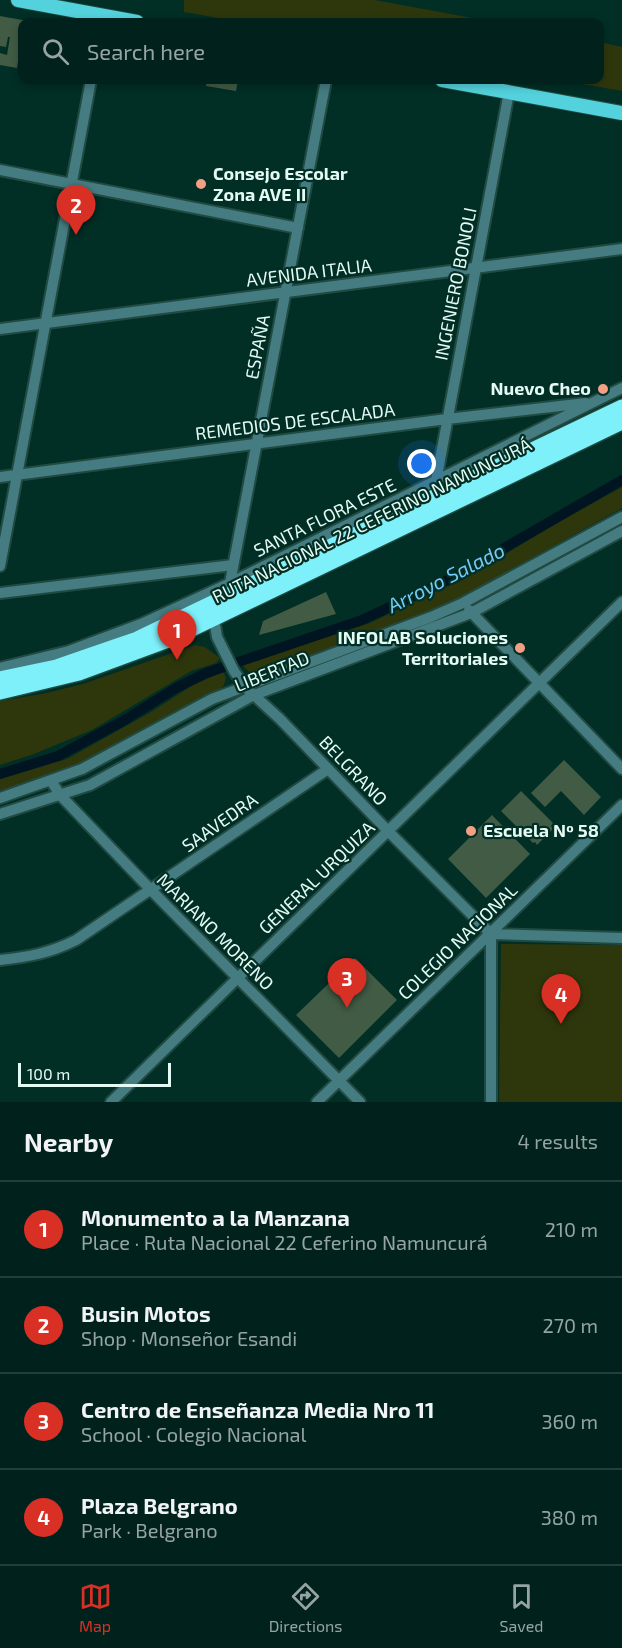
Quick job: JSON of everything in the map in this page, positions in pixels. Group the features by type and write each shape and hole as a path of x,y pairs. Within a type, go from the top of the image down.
{"highway":[{"name":"RUTA NACIONAL 22 CEFERINO NAMUNCURÁ","path":"0,679 56,667 137,639 622,407"},
{"name":"RUTA NACIONAL 22 CEFERINO NAMUNCURÁ","path":"0,692 55,680 102,666 171,639 622,422"}],"main road":[{"path":"18,0 99,18"},
{"path":"464,84 622,113"}],"street":[{"path":"0,566 90,84"},
{"name":"ESPAÑA","path":"214,619 216,610 230,583 325,84"},
{"name":"INGENIERO BONOLI","path":"436,481 509,92"},
{"path":"0,170 298,228"},
{"name":"AVENIDA ITALIA","path":"0,329 622,249"},
{"name":"SANTA FLORA ESTE","path":"0,668 87,645 141,624 230,583 622,388"},
{"name":"REMEDIOS DE ESCALADA","path":"0,477 595,402"},
{"name":"LIBERTAD","path":"0,798 82,769 212,699 463,603 622,518"},
{"name":"LIBERTAD","path":"0,814 90,785 254,695 471,613 622,531"},
{"path":"0,593 233,566"},
{"name":"GENERAL URQUIZA","path":"111,1102 622,602"},
{"path":"463,603 539,685 622,769"},
{"name":"BELGRANO","path":"214,619 217,637 244,687 491,934"},
{"name":"SAAVEDRA","path":"0,960 55,951 76,940 328,769"},
{"name":"MARIANO MORENO","path":"51,781 61,796 151,890 360,1102"},
{"name":"COLEGIO NACIONAL","path":"317,1102 622,805"},
{"path":"491,1102 491,934 622,938"}],"green space":[{"path":"184,0 375,0 472,18 219,18 184,12"},
{"path":"604,43 622,47 622,91 583,84 604,84"},
{"path":"622,487 622,508 449,604 266,672 249,672 239,661 268,656 370,623 459,582"},
{"path":"195,645 205,647 220,658 216,663 191,671 92,730 34,754 0,765 0,701 86,683"},
{"path":"223,672 226,677 224,685 218,691 80,764 0,791 0,779 67,759 151,712 193,685"},
{"path":"501,944 622,945 622,1102 499,1102"}],"building":[{"path":"0,16 18,19 17,68 0,65 0,53 7,55 10,37 8,37 6,47 0,46"},
{"path":"206,84 237,84 236,91 206,86"},
{"path":"326,592 336,614 259,635 263,621"},
{"path":"564,760 601,797 584,815 561,791 545,807 531,793"},
{"path":"521,791 553,823 551,826 553,829 537,845 501,811"},
{"path":"492,815 530,854 486,898 448,859"},
{"path":"355,958 397,1000 339,1058 296,1015"}],"waterway":[{"name":"Arroyo Salado","path":"0,774 58,756 206,673 362,620 454,577 622,480"}],"place":[{"name":"Consejo Escolar Zona AVE II","path":"201,184"},
{"name":"Busin Motos","path":"76,235"},
{"name":"Nuevo Cheo","path":"603,389"},
{"name":"INFOLAB Soluciones Territoriales","path":"520,648"},
{"name":"Monumento a la Manzana","path":"177,660"},
{"name":"Escuela Nº 58","path":"471,831"},
{"name":"Centro de Enseñanza Media Nro 11","path":"347,1008"},
{"name":"Plaza Belgrano","path":"561,1024"}]}
